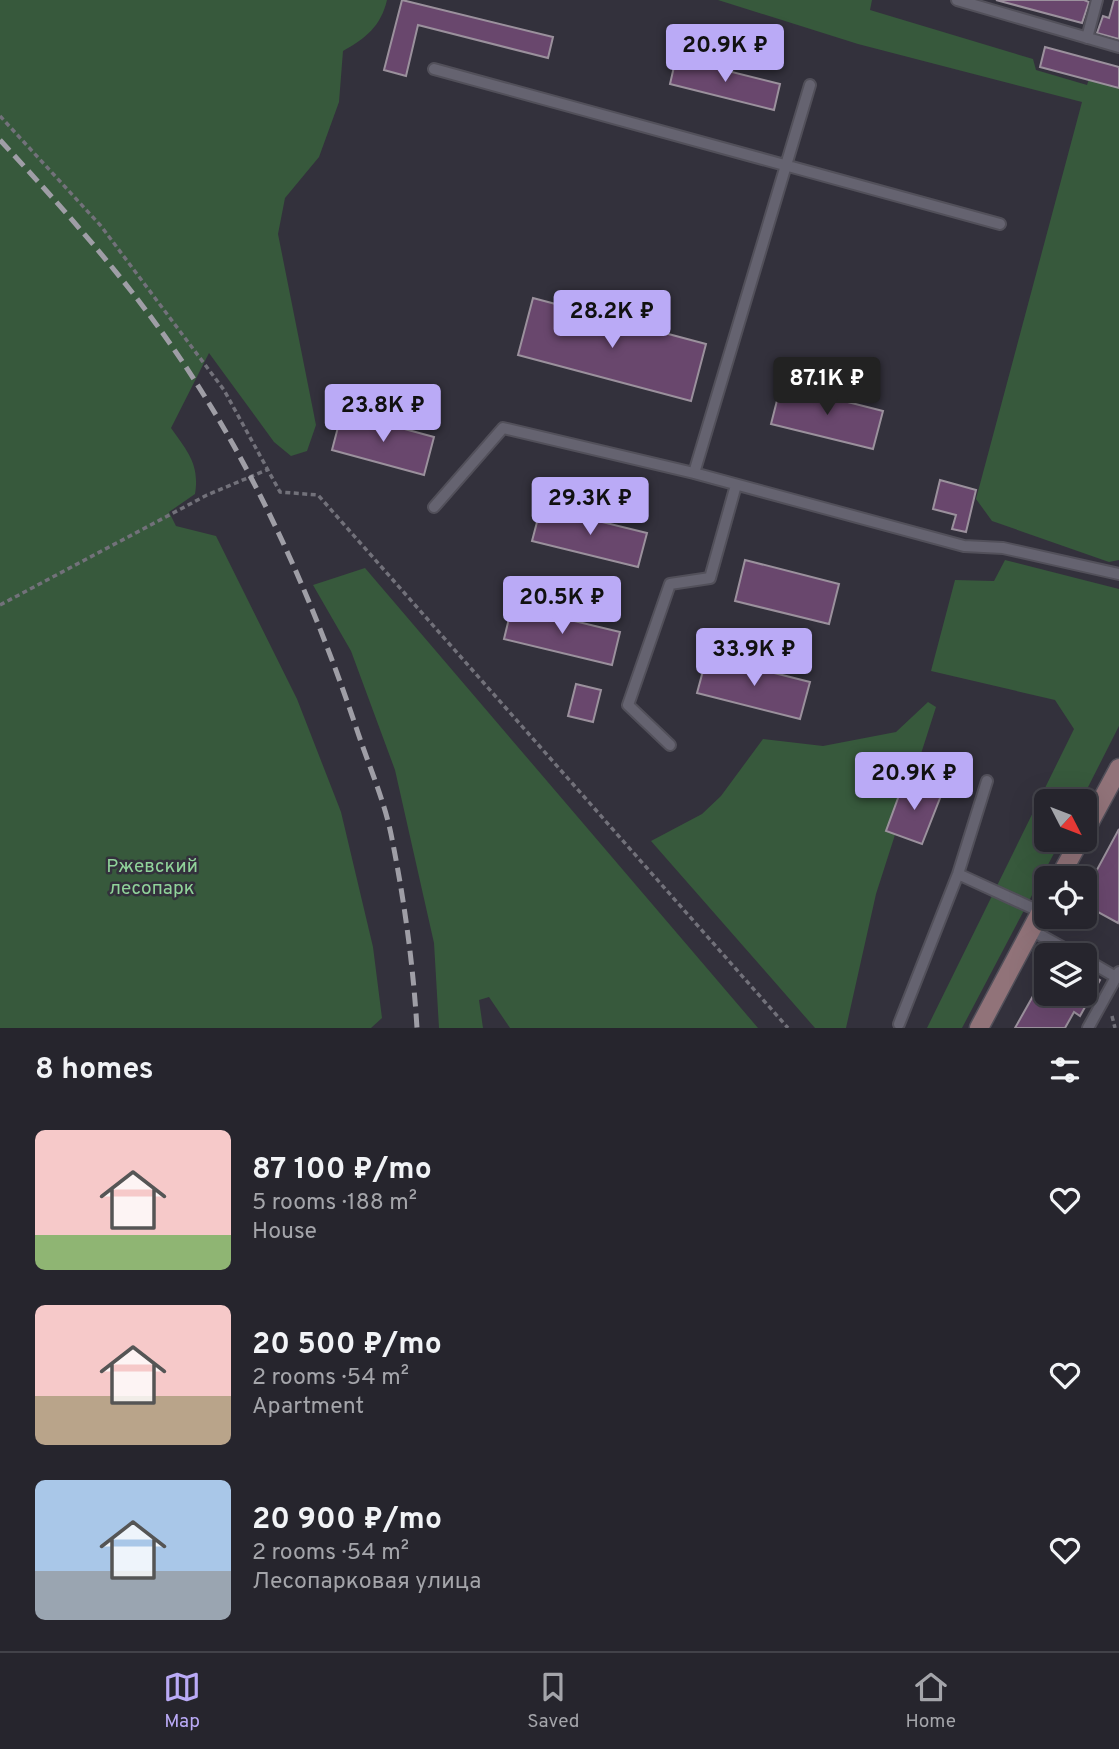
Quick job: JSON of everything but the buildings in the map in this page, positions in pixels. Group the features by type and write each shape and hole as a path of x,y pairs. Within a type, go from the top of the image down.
{"street":[{"path":"1097,809 1119,768"},
{"path":"979,1028 1034,925"}],"lane":[{"path":"957,0 1119,47"},
{"path":"1087,38 1097,0"},
{"path":"433,69 1000,224"},
{"path":"694,473 810,85"},
{"path":"434,507 503,428 694,473 964,547 1003,548 1119,574"},
{"path":"670,746 628,705 670,584 710,578 736,485"},
{"path":"899,1024 958,874 987,781"},
{"path":"958,874 1034,903"},
{"path":"1031,930 1054,943"},
{"path":"1088,1028 1118,974 1097,965"}],"path":[{"path":"0,116 101,226 224,390 280,492 318,495 788,1028"},
{"path":"0,605 195,502 269,469"}],"green space":[{"name":"Ржевский лесопарк","path":"0,0 387,0 377,24 359,41 343,51 339,102 319,157 285,198 278,234 316,425 307,451 291,456 274,442 209,353 171,428 194,466 195,494 169,512 176,526 216,536 297,699 341,812 373,947 382,1018 371,1028 0,1028"},
{"path":"718,0 872,0 870,10 1033,59 1036,70 1087,85 1089,79 1119,87 1119,560 1109,562 992,521 976,499 1082,102 858,44"},
{"path":"1005,560 1119,589 1119,726 1087,789 1045,789 1074,729 1055,700 931,671 955,580 994,581"},
{"path":"365,568 758,1028 510,1028 489,997 479,1000 483,1028 439,1028 434,943 395,770 351,651 313,585"},
{"path":"928,702 936,707 876,894 846,1028 815,1028 651,841 702,814 721,796 763,739 823,746 896,732"},
{"path":"1034,810 1034,852 1055,852 1047,866 1034,866 1034,891 962,1028 927,1028"}],"railway":[{"path":"0,140 105,259 164,335 224,429 276,527 340,681 384,809 404,906 417,1028"}]}
